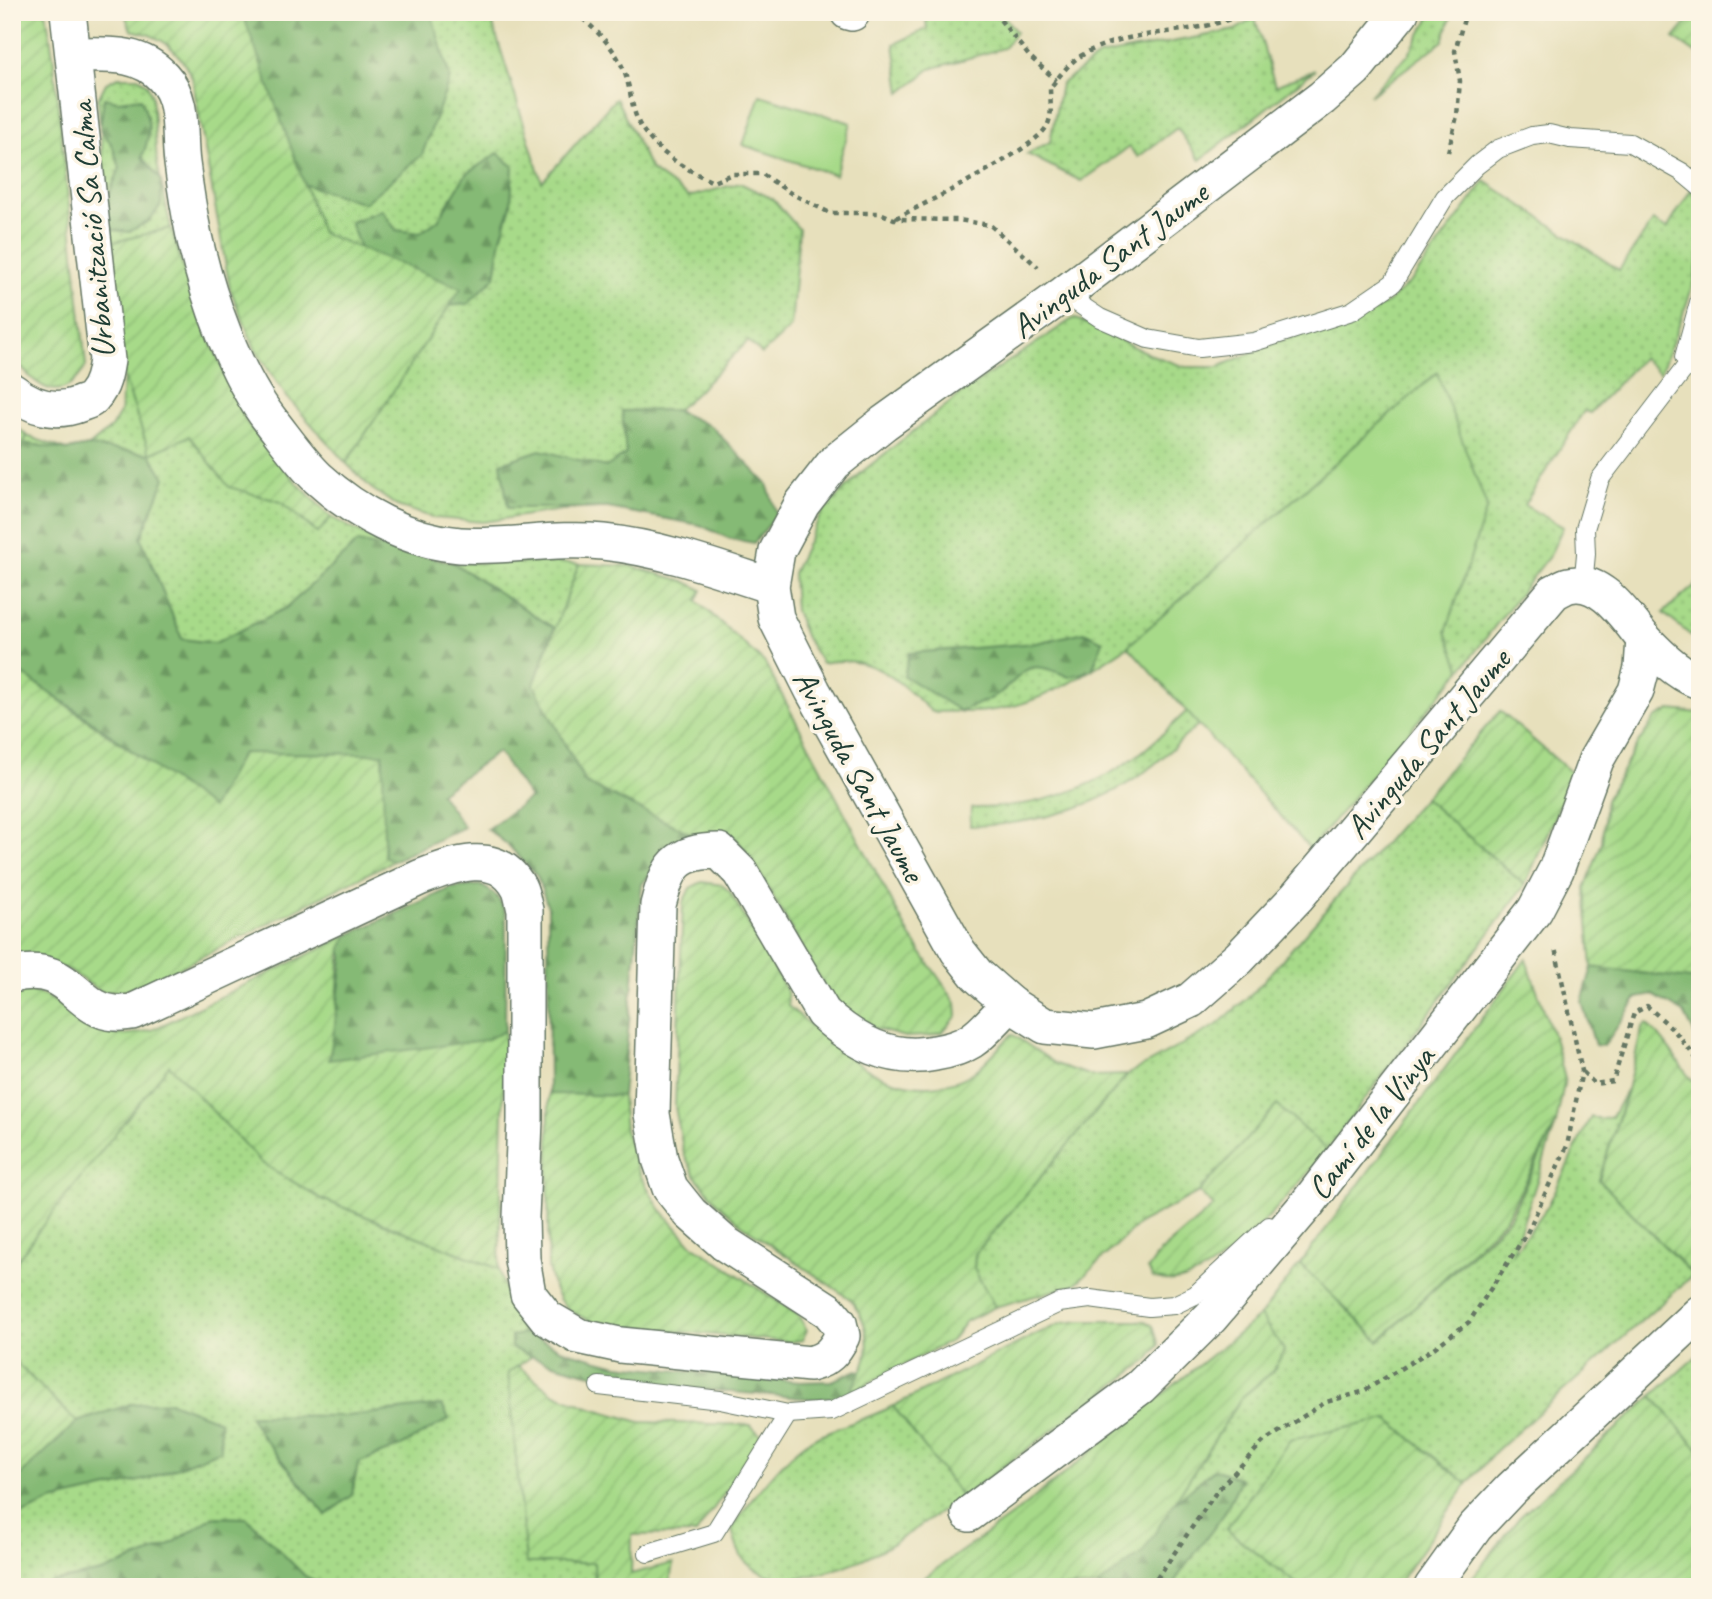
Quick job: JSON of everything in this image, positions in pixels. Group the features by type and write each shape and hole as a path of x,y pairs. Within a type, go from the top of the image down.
{"street":[{"name":"Urbanització Sa Calma","path":"12,391 24,401 48,409 71,407 93,399 103,383 107,360 68,12"},
{"name":"Avinguda Sant Jaume","path":"1401,12 1355,69 1322,98 1064,294 884,423 834,463 802,504 778,551 771,586 776,618 813,691 958,951 977,975 1010,1004 1045,1026 1094,1031 1146,1021 1191,999 1239,958 1297,897 1555,592 1570,584 1597,592"},
{"name":"Urbanització Sa Calma","path":"74,55 127,56 145,62 165,78 178,106 181,160 194,236 207,285 235,360 268,418 317,478 382,523 427,539 459,545 545,540 601,541 660,550 771,586"},
{"path":"1597,592 1676,668 1700,681"},
{"name":"Camí de la Vinya","path":"969,1514 1140,1387 1211,1317 1308,1203 1535,910 1556,870 1596,760 1636,691 1642,668 1644,639"},
{"path":"12,975 30,970 52,975 95,1006 113,1013 132,1012 419,878 453,865 482,862 501,867 519,887 525,909 525,1120 521,1217 522,1259 528,1294 547,1318 578,1336 620,1345 810,1364 825,1360 835,1350 842,1336 839,1323 822,1307 724,1243 690,1213 670,1188 660,1159 652,1114 658,905 665,877 678,859 699,851 719,851 740,872 823,1013 864,1044 893,1055 919,1056 951,1050 972,1041 1010,1004"},
{"path":"1432,1587 1475,1527 1511,1489 1700,1313"}],"lane":[{"path":"1064,294 1100,318 1148,339 1199,348 1254,342 1352,311 1393,283 1446,197 1477,165 1498,149 1532,136 1549,134 1630,144 1682,172 1700,187"},
{"path":"1597,592 1585,529 1600,479 1694,363 1684,357 1700,299"},
{"path":"599,1386 720,1400 788,1414 832,1411 1059,1303 1090,1299 1149,1307 1174,1305 1195,1295 1280,1215 1308,1203"},
{"path":"648,1553 714,1533 788,1414"}],"path":[{"path":"575,12 607,39 626,75 640,125 662,152 690,171 713,182 733,174 762,174 792,194 830,213 880,213 894,219 958,220 990,225 1026,254 1064,294"},
{"path":"994,12 1029,55 1056,80"},
{"path":"894,219 976,177 1034,139 1047,126 1051,109 1049,88 1079,57 1114,41 1202,26 1246,12"},
{"path":"1446,197 1443,172 1457,116 1460,81 1455,51 1466,12"},
{"path":"1151,1587 1217,1491 1263,1442 1326,1402 1362,1392 1432,1350 1469,1322 1527,1233 1567,1146 1582,1071 1553,942 1535,910"},
{"path":"1582,1071 1595,1084 1612,1081 1634,1013 1647,1006 1673,1029 1700,1063"}],"green space":[{"path":"12,12 46,12 53,56 86,366 67,387 57,390 39,384 12,357"},
{"path":"124,12 242,12 322,233 461,288 346,463 286,396 255,349 230,289 192,77 181,58 168,45 152,36 131,30"},
{"path":"225,12 431,12 450,78 422,155 364,203 305,185"},
{"path":"242,12 489,12 542,182 616,98 651,170 689,197 740,183 773,199 799,229 791,327 762,354 748,341 693,396 647,434 637,506 561,510 483,522 435,518 397,506 371,488 346,463 461,288 322,233"},
{"path":"925,12 1001,12 1016,32 1004,48 930,69 901,93 894,44 927,29"},
{"path":"1433,12 1453,12 1443,41 1369,96 1408,55"},
{"path":"1696,12 1700,12 1700,56 1674,38"},
{"path":"1255,18 1275,86 1315,70 1200,160 1177,128 1138,157 1129,147 1081,181 1027,154 1050,142 1061,84 1099,56 1235,30"},
{"path":"118,77 138,77 147,84 152,96 157,163 171,228 110,243 98,99 106,83"},
{"path":"760,95 851,123 835,175 743,145"},
{"path":"104,98 118,101 141,98 149,127 142,157 161,180 161,205 149,221 129,232 108,229 106,201 120,168 112,145 100,129"},
{"path":"498,153 513,166 511,205 501,238 495,277 468,304 438,307 365,260 350,222 382,210 396,230 420,233 438,220 466,174"},
{"path":"1485,181 1619,270 1653,221 1667,229 1692,188 1701,229 1700,250 1690,293 1660,373 1642,358 1590,413 1584,411 1524,505 1563,527 1550,555 1461,670 1446,632 1462,583 1437,373 1128,646 1079,678 1043,696 1025,703 987,711 932,712 895,680 870,666 840,661 822,663 806,638 795,611 793,573 822,512 863,471 967,389 1074,318 1149,354 1185,367 1218,367 1274,343 1364,314 1389,302 1413,279"},
{"path":"171,228 193,301 247,423 296,482 331,517 318,533 281,502 229,487 189,436 150,454 124,377 110,243"},
{"path":"1437,373 1487,507 1446,632 1461,670 1310,849 1128,646"},
{"path":"124,377 150,454 189,436 251,492 281,502 317,533 331,517 384,544 426,559 579,564 534,685 417,754 242,753 212,809 80,713 15,669 12,671 12,466 27,436 67,450 89,446 111,428 120,413"},
{"path":"675,410 712,427 767,484 777,515 754,543 728,538 700,525 608,508 508,508 501,463 540,450 606,467 626,454 622,411"},
{"path":"12,422 27,436 12,466"},
{"path":"23,443 67,450 89,446 150,454 165,478 141,538 182,639 215,643 286,608 358,542 452,562 554,628 534,685 585,783 694,835 671,850 642,884 622,1096 549,1094 548,907 537,876 508,845 487,829 530,798 498,752 440,793 464,827 393,861 384,857 382,754 242,753 212,809 80,713 15,669 12,671 12,466"},
{"path":"579,564 631,566 684,581 702,590 697,601 765,663 910,936 956,1003 957,1016 942,1032 929,1036 905,1037 869,1027 843,1013 824,986 750,856 736,839 722,835 694,835 586,783 534,685"},
{"path":"1700,581 1700,643 1663,613"},
{"path":"1084,632 1103,641 1092,670 1069,677 1041,667 1032,668 992,698 960,711 904,676 909,653 1036,643"},
{"path":"15,669 212,808 242,753 383,754 384,856 393,861 153,981 123,991 102,992 69,971 31,954 12,956 12,671"},
{"path":"1670,710 1700,713 1700,980 1592,967 1585,889 1602,842 1606,800 1655,718"},
{"path":"1187,711 1199,724 1151,767 1110,793 1042,818 970,826 971,808 1038,801 1100,779 1138,755"},
{"path":"1500,711 1573,774 1525,885 1424,798"},
{"path":"1424,798 1525,885 1327,1150 1277,1106 1199,1192 1140,1223 1074,1285 995,1307 974,1269 975,1254 1127,1075 1217,1025 1253,993"},
{"path":"702,882 722,885 730,892 787,991 788,1006 852,1060 870,1071 908,1085 947,1084 958,1081 979,1068 1012,1034 1056,1064 1092,1076 1127,1075 975,1254 974,1269 995,1307 966,1321 951,1341 851,1392 865,1362 868,1343 864,1324 856,1307 850,1299 743,1226 717,1203 695,1176 684,1154 675,1107 683,903 690,888"},
{"path":"480,885 497,897 506,915 505,1031 486,1040 322,1190 293,1182 286,1155 322,1103 335,1025 343,957 341,948 348,935 451,888"},
{"path":"348,935 341,948 335,1025 329,1060 485,1040 505,1031 499,1269 322,1199 262,1163 169,1065 12,1268 12,994 35,992 108,1033 121,1035 152,1030"},
{"path":"1526,959 1555,1041 1565,1079 1556,1124 1506,1218 1379,1341 1300,1264"},
{"path":"1592,967 1700,980 1700,1044 1684,1013 1653,995 1637,998 1604,1046 1595,1045 1582,1002"},
{"path":"1646,1024 1661,1039 1700,1090 1700,1268 1693,1275 1599,1180 1625,1098 1642,1029"},
{"path":"169,1064 262,1163 322,1199 499,1269 513,1313 538,1352 508,1373 527,1563 595,1563 595,1587 12,1587 12,1483 77,1422 12,1359 12,1268"},
{"path":"1627,1089 1599,1180 1693,1275 1496,1451 1467,1484 1387,1419 1226,1529 1301,1587 1096,1587 1174,1503 1241,1398 1273,1371 1284,1350 1260,1316 1300,1264 1379,1341 1509,1219 1556,1124 1512,1255 1548,1206 1591,1116 1599,1120 1612,1117"},
{"path":"549,1094 622,1096 625,1130 639,1173 660,1209 690,1243 798,1315 807,1330 802,1340 790,1342 598,1324 569,1310 555,1290 548,1268"},
{"path":"1277,1105 1327,1150 1258,1228 1216,1263 1195,1275 1174,1281 1153,1278 1148,1269 1159,1253 1214,1206 1199,1192"},
{"path":"1260,1316 1284,1350 1273,1371 1241,1398 1142,1553 1096,1587 911,1587 1014,1514"},
{"path":"1145,1321 1153,1326 1159,1345 1148,1360 962,1497 893,1406 1037,1334 1062,1323"},
{"path":"529,1333 562,1350 617,1365 800,1382 832,1381 857,1370 872,1376 864,1392 840,1398 813,1399 659,1385 583,1372 546,1362 511,1348 511,1336"},
{"path":"1700,1353 1700,1451 1652,1396"},
{"path":"12,1359 77,1422 12,1483"},
{"path":"518,1366 553,1393 588,1407 640,1422 750,1425 763,1437 696,1534 632,1535 631,1574 673,1563 669,1587 595,1587 594,1563 526,1563 508,1373"},
{"path":"1652,1396 1700,1451 1700,1587 1465,1587 1519,1518"},
{"path":"171,1402 220,1421 221,1450 148,1479 52,1501 12,1519 12,1483 77,1422 131,1404"},
{"path":"442,1405 449,1419 401,1446 358,1463 352,1495 326,1515 261,1435 249,1415 347,1416"},
{"path":"893,1406 962,1497 888,1546 827,1572 788,1578 764,1574 750,1566 738,1550 732,1530 747,1506 782,1465 816,1437"},
{"path":"1387,1419 1467,1484 1396,1587 1301,1587 1226,1529 1290,1440"},
{"path":"1214,1469 1241,1479 1224,1514 1177,1578 1175,1587 990,1587 1146,1513 1174,1503"},
{"path":"213,1517 247,1518 305,1576 328,1587 43,1587 50,1582 102,1572 168,1546"}]}
